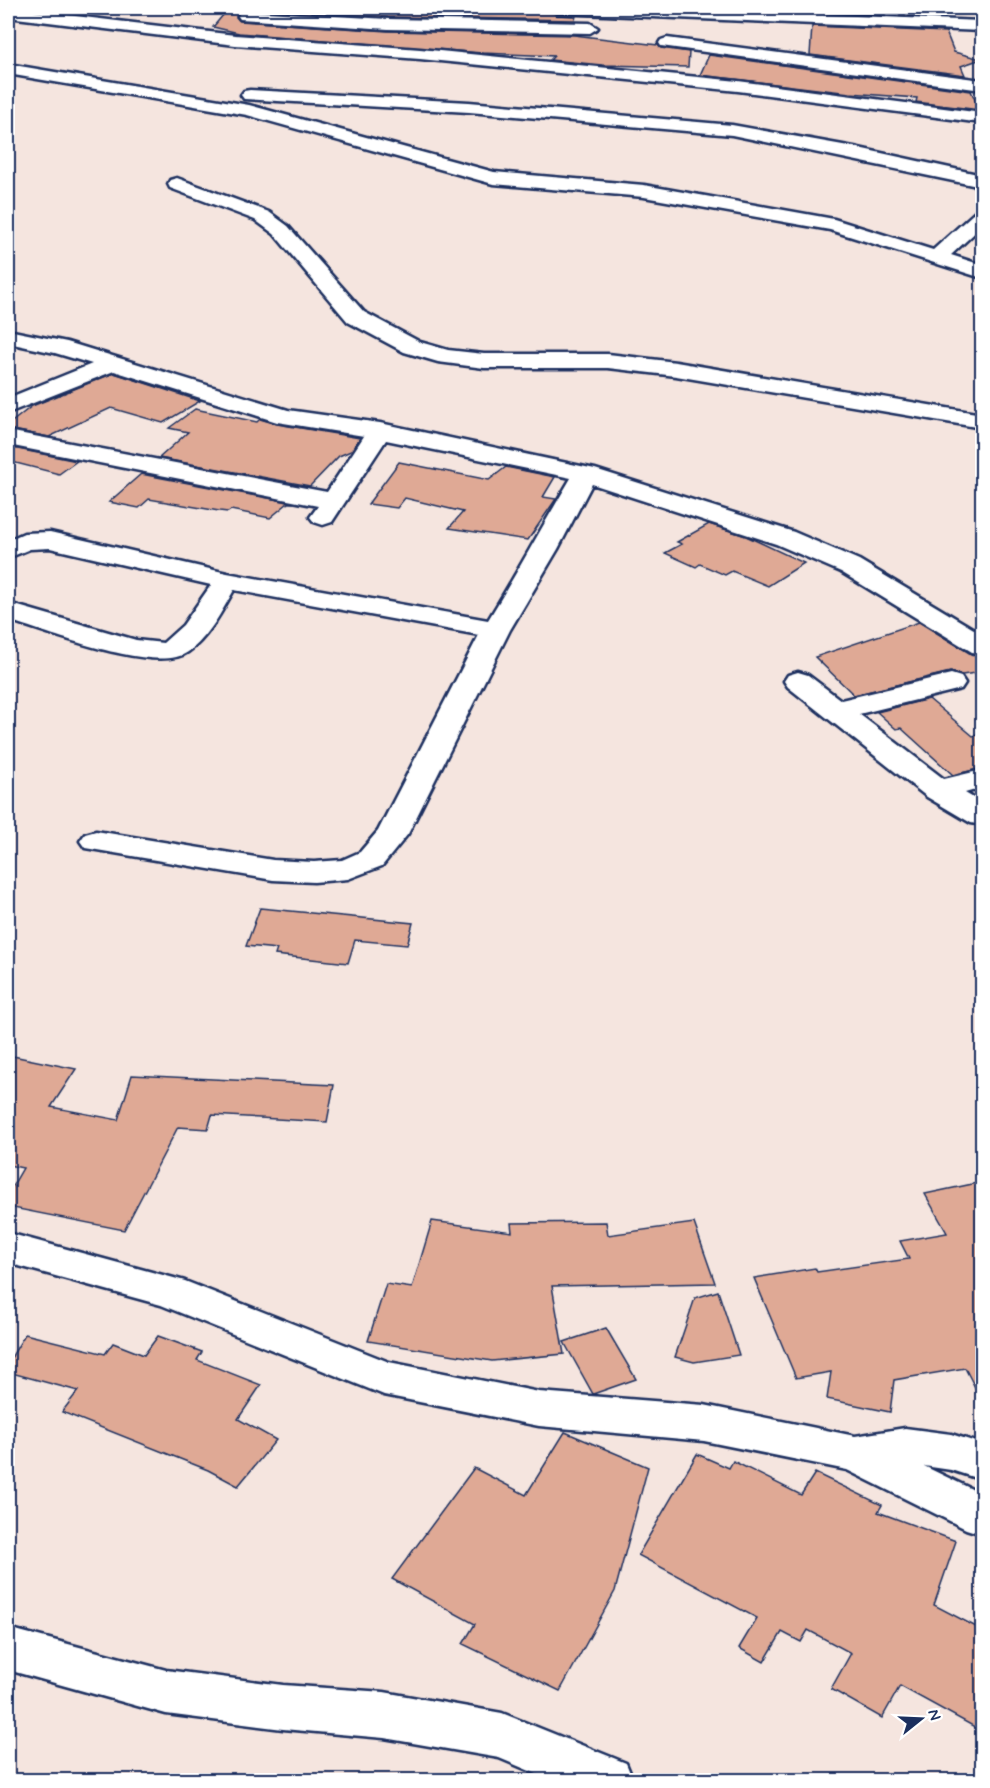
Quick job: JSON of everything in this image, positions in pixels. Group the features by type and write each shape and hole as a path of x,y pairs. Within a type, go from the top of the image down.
{"street":[{"path":"557,8 669,10 982,26"},
{"path":"662,51 669,10"},
{"path":"235,40 247,11 388,24 601,29"},
{"path":"8,12 235,40 420,54 662,51 982,85"},
{"path":"662,51 982,118"},
{"path":"8,69 249,110 493,178 672,195 834,225 982,272"},
{"path":"127,88 469,107 732,130 854,153 982,181"},
{"path":"177,184 262,216 281,230 356,317 412,347 446,357 484,362 609,361 676,369 982,421"},
{"path":"937,257 982,216"},
{"path":"8,337 59,347 285,417 380,430 586,474 785,538 850,566 982,646"},
{"path":"8,406 113,364"},
{"path":"8,438 328,509 380,430"},
{"path":"96,841 273,870 314,872 348,869 371,859 392,834 496,630 545,549 586,474"},
{"path":"8,550 24,541 50,540 227,581 496,630"},
{"path":"8,611 132,648 153,652 170,651 182,644 227,581"},
{"path":"798,681 938,790 982,816"},
{"path":"838,710 951,683"},
{"path":"938,790 982,779"},
{"path":"8,1248 171,1293 384,1378 539,1409 704,1423 855,1454 982,1515"},
{"path":"855,1454 905,1446 951,1452 982,1462"},
{"path":"8,1649 166,1692 283,1707 384,1715 502,1736 608,1780"}],"building":[{"path":"229,8 548,10 557,15 576,16 575,20 388,17 246,9 238,12 236,17 240,21 388,31 574,35 658,45 661,48 689,52 688,67 602,65 550,60 554,56 482,53 239,33 213,27"},
{"path":"814,8 880,9 938,15 939,17 814,12"},
{"path":"812,26 946,32 954,52 981,59 961,66 965,75 810,55"},
{"path":"709,55 971,91 980,110 916,102 917,98 850,93 700,75"},
{"path":"114,373 200,401 163,423 111,408 49,437 8,429 8,425 32,406"},
{"path":"195,409 257,422 260,419 360,438 351,451 339,456 310,486 159,458 188,432 169,428"},
{"path":"8,447 77,461 59,474 8,461"},
{"path":"399,462 489,480 506,467 555,477 543,497 556,499 528,540 449,528 463,512 405,498 397,508 368,504"},
{"path":"141,474 294,503 288,503 270,518 231,510 219,511 149,499 139,508 109,502"},
{"path":"709,524 746,536 804,563 768,586 732,571 725,575 700,564 696,567 665,553 682,544 677,542"},
{"path":"919,622 971,654 982,658 982,672 962,675 950,672 854,695 815,657"},
{"path":"929,699 973,736 982,734 982,768 953,775 901,728 896,729 877,712"},
{"path":"260,908 413,923 407,945 355,940 348,963 275,955 277,949 246,946"},
{"path":"8,1055 76,1069 51,1107 118,1120 132,1075 334,1085 327,1122 212,1115 208,1129 178,1127 124,1230 8,1207 8,1194 23,1168 8,1165"},
{"path":"982,1182 982,1401 965,1368 894,1380 890,1412 827,1399 831,1372 796,1378 754,1278 815,1268 817,1272 909,1259 900,1241 947,1233 925,1194"},
{"path":"432,1221 512,1232 511,1223 606,1222 608,1235 694,1223 715,1283 552,1286 564,1354 492,1361 368,1341 386,1284 412,1288"},
{"path":"718,1291 739,1355 694,1362 675,1357 695,1298"},
{"path":"606,1328 636,1379 593,1394 564,1342"},
{"path":"25,1334 105,1354 113,1343 144,1355 158,1336 202,1352 197,1360 261,1385 238,1419 276,1440 238,1486 208,1470 62,1412 78,1391 8,1372 8,1363"},
{"path":"565,1432 648,1467 615,1591 560,1691 463,1644 475,1624 392,1579 474,1468 526,1495"},
{"path":"697,1454 729,1468 733,1461 801,1495 815,1473 882,1505 878,1512 956,1541 934,1605 982,1630 982,1731 900,1686 882,1718 831,1689 851,1653 808,1630 801,1642 782,1632 764,1662 739,1648 757,1618 638,1555"}]}
